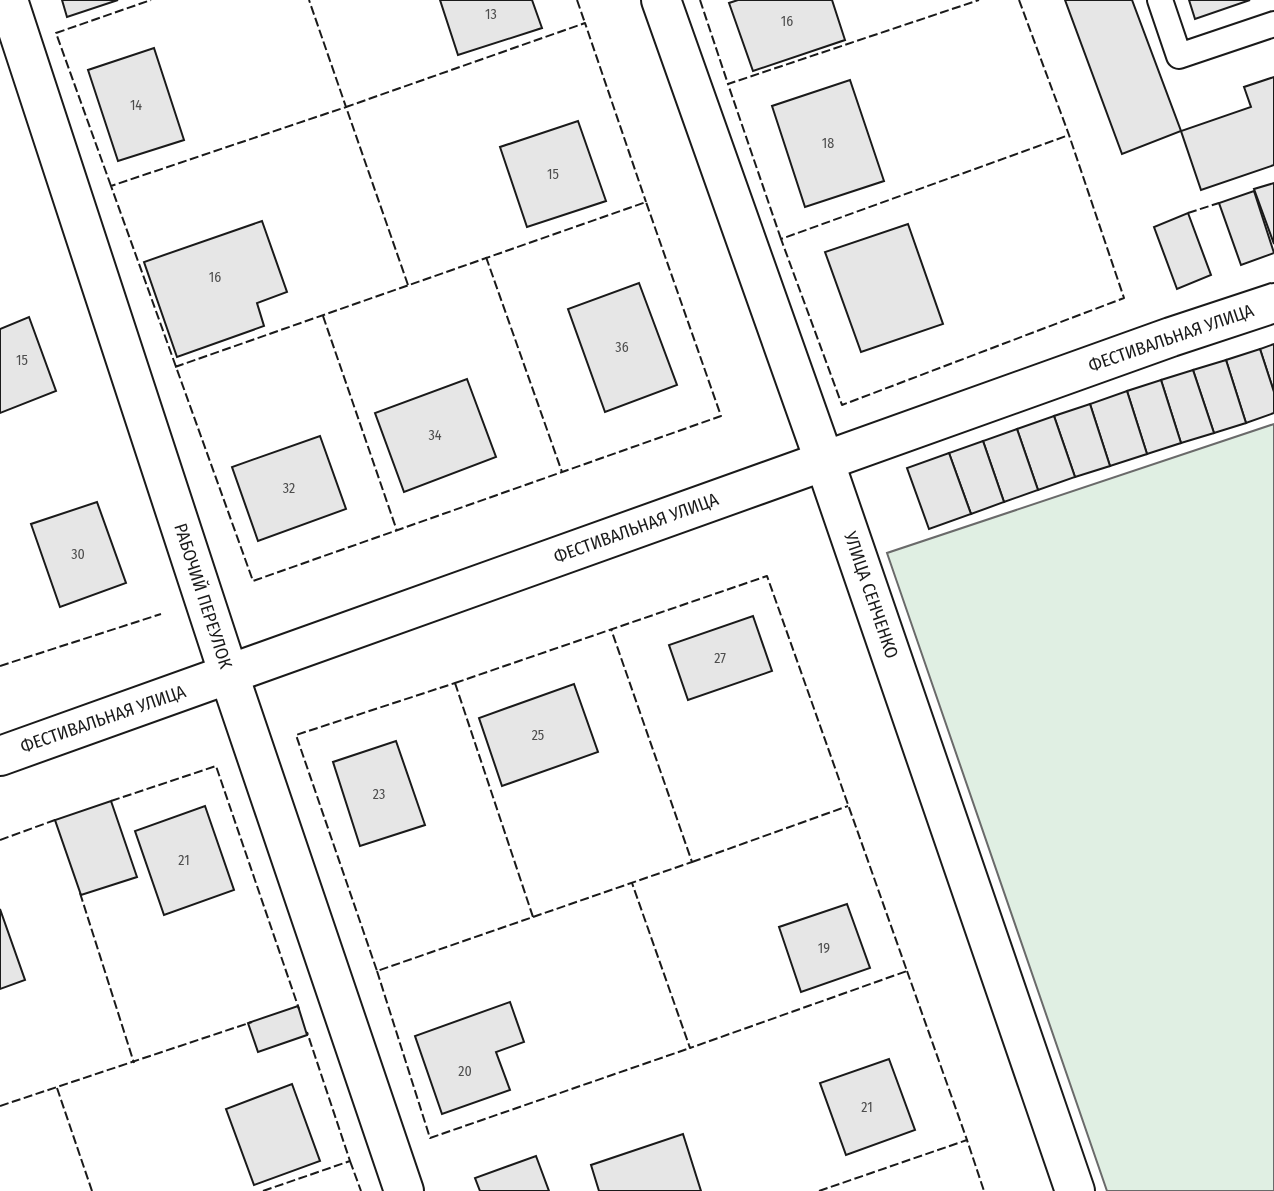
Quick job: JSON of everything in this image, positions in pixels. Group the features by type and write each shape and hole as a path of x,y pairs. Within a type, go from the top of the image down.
{"street":[{"name":"РАБОЧИЙ ПЕРЕУЛОК","path":"8,0 229,675 404,1191"},
{"name":"УЛИЦА СЕНЧЕНКО","path":"662,0 824,460 1075,1191"},
{"name":"ФЕСТИВАЛЬНАЯ УЛИЦА","path":"0,756 824,460 1274,303"}],"lane":[{"path":"1160,0 1179,56 1274,24"}],"green space":[{"path":"1274,424 1274,1191 1107,1191 887,553"}],"building":[{"path":"62,0 118,0 67,17"},
{"path":"440,0 532,0 542,28 458,55"},
{"path":"738,0 832,0 845,40 753,71 729,3"},
{"path":"1065,0 1132,0 1181,131 1122,154"},
{"path":"1189,0 1250,0 1195,19"},
{"path":"154,48 184,140 118,161 88,70"},
{"path":"1274,77 1274,165 1201,190 1181,131 1251,107 1244,87"},
{"path":"850,80 884,181 805,207 772,106"},
{"path":"578,121 606,201 527,227 500,147"},
{"path":"1274,183 1274,244 1254,189"},
{"path":"1254,191 1274,253 1241,265 1219,203"},
{"path":"1188,213 1211,275 1177,289 1154,227"},
{"path":"262,221 287,292 257,303 264,326 177,357 144,262"},
{"path":"908,224 943,324 861,352 825,252"},
{"path":"639,283 677,385 605,412 568,309"},
{"path":"29,317 56,391 0,413 0,329"},
{"path":"1274,344 1274,392 1260,349"},
{"path":"1260,349 1274,392 1274,413 1246,423 1226,360"},
{"path":"1226,360 1246,423 1214,433 1193,370"},
{"path":"1193,370 1214,433 1181,443 1161,380"},
{"path":"467,379 496,457 404,492 375,413"},
{"path":"1161,380 1181,443 1147,454 1127,391"},
{"path":"1127,391 1147,454 1110,466 1090,404"},
{"path":"1090,404 1110,466 1075,477 1054,416"},
{"path":"1054,416 1075,477 1038,490 1017,429"},
{"path":"1017,429 1038,490 1004,502 983,441"},
{"path":"320,436 346,509 258,541 232,467"},
{"path":"983,441 1004,502 971,514 949,453"},
{"path":"949,453 971,514 929,529 907,468"},
{"path":"97,502 126,583 60,607 31,524"},
{"path":"753,616 772,671 688,700 669,645"},
{"path":"574,684 598,752 502,786 479,718"},
{"path":"396,741 425,825 360,846 333,762"},
{"path":"111,801 137,877 81,895 55,820"},
{"path":"205,806 234,890 164,915 135,831"},
{"path":"847,904 870,968 801,992 779,927"},
{"path":"0,909 25,980 0,989"},
{"path":"510,1002 524,1042 496,1052 510,1090 442,1114 415,1036"},
{"path":"298,1006 307,1035 258,1052 248,1023"},
{"path":"889,1059 915,1130 846,1155 820,1083"},
{"path":"292,1084 320,1161 254,1185 226,1109"},
{"path":"683,1134 701,1191 599,1191 591,1165"},
{"path":"536,1156 549,1191 480,1191 475,1178"}],"fence":[{"path":"111,186 56,33 151,0"},
{"path":"175,367 646,202 721,416 253,581 111,186 346,107 309,0"},
{"path":"577,0 585,23"},
{"path":"700,0 728,84"},
{"path":"781,239 728,84 979,0"},
{"path":"1019,0 1069,135 1124,298 842,405 781,239 1069,135"},
{"path":"408,285 346,107 585,23 646,202"},
{"path":"1188,213 1219,203"},
{"path":"486,257 562,472"},
{"path":"323,316 397,531"},
{"path":"455,683 767,576 907,971 690,1048 632,883"},
{"path":"0,666 161,614"},
{"path":"533,917 692,862 611,629"},
{"path":"455,683 533,917 377,971 296,735 455,683"},
{"path":"111,801 216,766 299,1009"},
{"path":"692,862 848,806"},
{"path":"0,840 55,820 57,823"},
{"path":"80,893 134,1063"},
{"path":"377,971 430,1138 690,1048"},
{"path":"907,971 967,1140"},
{"path":"0,1106 252,1022"},
{"path":"263,1191 350,1161 307,1032"},
{"path":"57,1088 92,1191"},
{"path":"819,1191 967,1140 984,1191"},
{"path":"350,1161 361,1191"}]}
